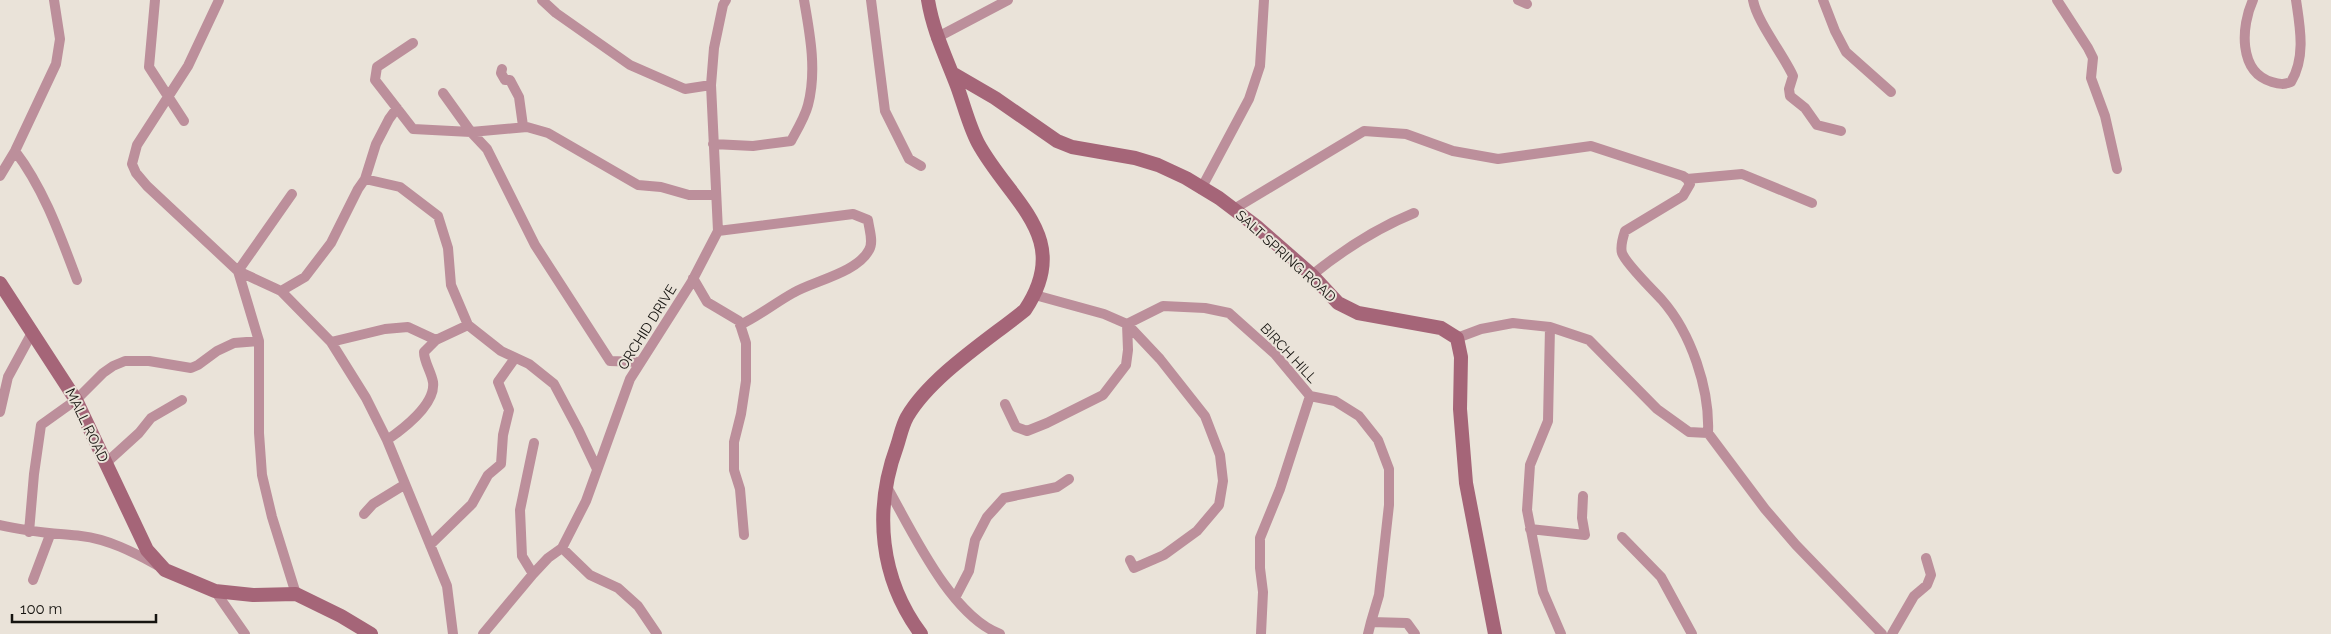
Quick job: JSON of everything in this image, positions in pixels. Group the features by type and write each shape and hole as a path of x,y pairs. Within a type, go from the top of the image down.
{"street":[{"path":"0,176 15,151 56,64 60,39 54,0"},
{"path":"155,0 149,67 184,121"},
{"path":"219,0 188,66 137,145 132,164 136,173 147,186 238,270 281,291 331,342 366,398 387,440 447,586 453,634"},
{"path":"542,0 556,13 630,65 685,89 711,85"},
{"path":"714,144 753,146 791,141 808,107 812,80 810,32 804,0"},
{"path":"871,0 885,111 909,158 921,166"},
{"path":"922,634 903,607 896,592 890,570 884,532 884,502 891,461 907,418 936,382 1025,310 1036,295 1042,277 1043,257 1040,240 1026,209 997,174 977,141 952,73 936,38 928,0"},
{"path":"936,38 1008,0"},
{"path":"1202,189 1249,99 1260,66 1264,0"},
{"path":"1753,0 1754,8 1793,76 1789,89 1790,96 1805,108 1818,125 1841,131"},
{"path":"1823,0 1835,31 1846,52 1892,92"},
{"path":"2057,0 2093,58 2092,78 2105,116 2117,169"},
{"path":"2253,0 2248,12 2245,50 2250,66 2257,76 2284,85 2291,82 2295,75 2302,40 2296,0"},
{"path":"722,2 714,48 711,85 718,231 853,214 868,220 871,241 870,250 862,260 824,281 794,292 759,316 740,325"},
{"path":"413,43 377,67 375,80 413,129 471,132 523,126 548,133 638,185 660,186 689,195 716,195"},
{"path":"502,69 501,73 505,80 510,80 519,97 523,126"},
{"name":"SALT SPRING ROAD","path":"952,73 995,98 1057,141 1072,147 1135,158 1158,165 1186,178 1219,198 1234,210 1312,275 1338,303 1358,313 1442,328 1456,338"},
{"path":"443,93 471,132 488,149 534,246 610,361 640,362"},
{"path":"281,291 305,277 326,250 365,179 376,144 397,108"},
{"path":"1234,210 1364,131 1406,134 1453,151 1498,159 1591,146 1687,179 1742,174 1812,203"},
{"path":"15,151 29,169 59,232 77,280"},
{"path":"365,179 400,187 438,216 448,248 451,285 468,325 501,351 529,364 554,384 578,428 597,469"},
{"path":"1687,179 1690,184 1683,196 1625,230 1622,254 1664,302 1688,339 1709,413 1708,433 1765,509 1796,545 1882,634"},
{"path":"238,270 292,194"},
{"path":"1312,275 1342,251 1396,220 1414,213"},
{"name":"ORCHID DRIVE","path":"483,634 533,574 548,558 562,548 586,502 630,379 693,278 718,231"},
{"path":"238,270 259,341 259,433 262,475 272,517 296,594"},
{"path":"693,278 707,302 739,321 746,343 746,381 734,442 734,470 740,489 744,535"},
{"name":"MALL ROAD","path":"0,284 76,400 147,550 166,570"},
{"path":"1036,295 1104,314 1128,324 1160,359 1205,416 1220,455 1223,480 1219,505 1197,531 1164,555 1134,568 1130,560"},
{"name":"BIRCH HILL","path":"1128,324 1163,306 1205,308 1229,313 1275,354 1310,396 1335,401 1359,416 1378,440 1389,469 1389,505 1384,564 1379,595 1368,634"},
{"path":"1493,631 1466,483 1460,409 1461,357 1456,338 1481,328 1513,322 1550,327 1589,340 1657,409 1689,432 1708,433"},
{"path":"1005,404 1016,427 1027,430 1047,423 1103,395 1126,365 1128,324"},
{"path":"387,440 408,426 429,400 433,384 424,352 436,340 468,325"},
{"path":"1550,327 1548,421 1530,465 1527,510 1543,592 1561,634"},
{"path":"331,342 385,329 408,328 436,340"},
{"path":"0,412 8,377 33,332"},
{"path":"29,532 41,425 76,400 103,373 125,361 149,361 191,368 234,343 259,341"},
{"path":"430,545 472,504 488,475 501,464 503,435 509,410 498,382 515,358"},
{"path":"1261,634 1263,592 1260,568 1260,538 1280,490 1310,396"},
{"path":"106,463 139,433 151,418 182,400"},
{"path":"533,574 522,556 520,510 534,443"},
{"path":"955,598 969,571 975,540 987,517 1004,498 1057,487 1069,479"},
{"path":"364,514 373,504 404,485"},
{"path":"887,487 946,589 988,630 1000,634"},
{"path":"1530,529 1585,535 1582,518 1583,496"},
{"path":"0,526 50,535 82,536 113,544 128,549 166,570 215,591 253,595 296,594 341,616 370,634"},
{"path":"33,580 50,535"},
{"path":"1622,537 1661,578 1692,634"},
{"path":"562,548 590,575 618,588 638,606 657,634"},
{"path":"1892,634 1914,596 1927,585 1932,575 1926,558"},
{"path":"215,591 245,634"},
{"path":"1371,622 1407,623 1415,634"}]}
